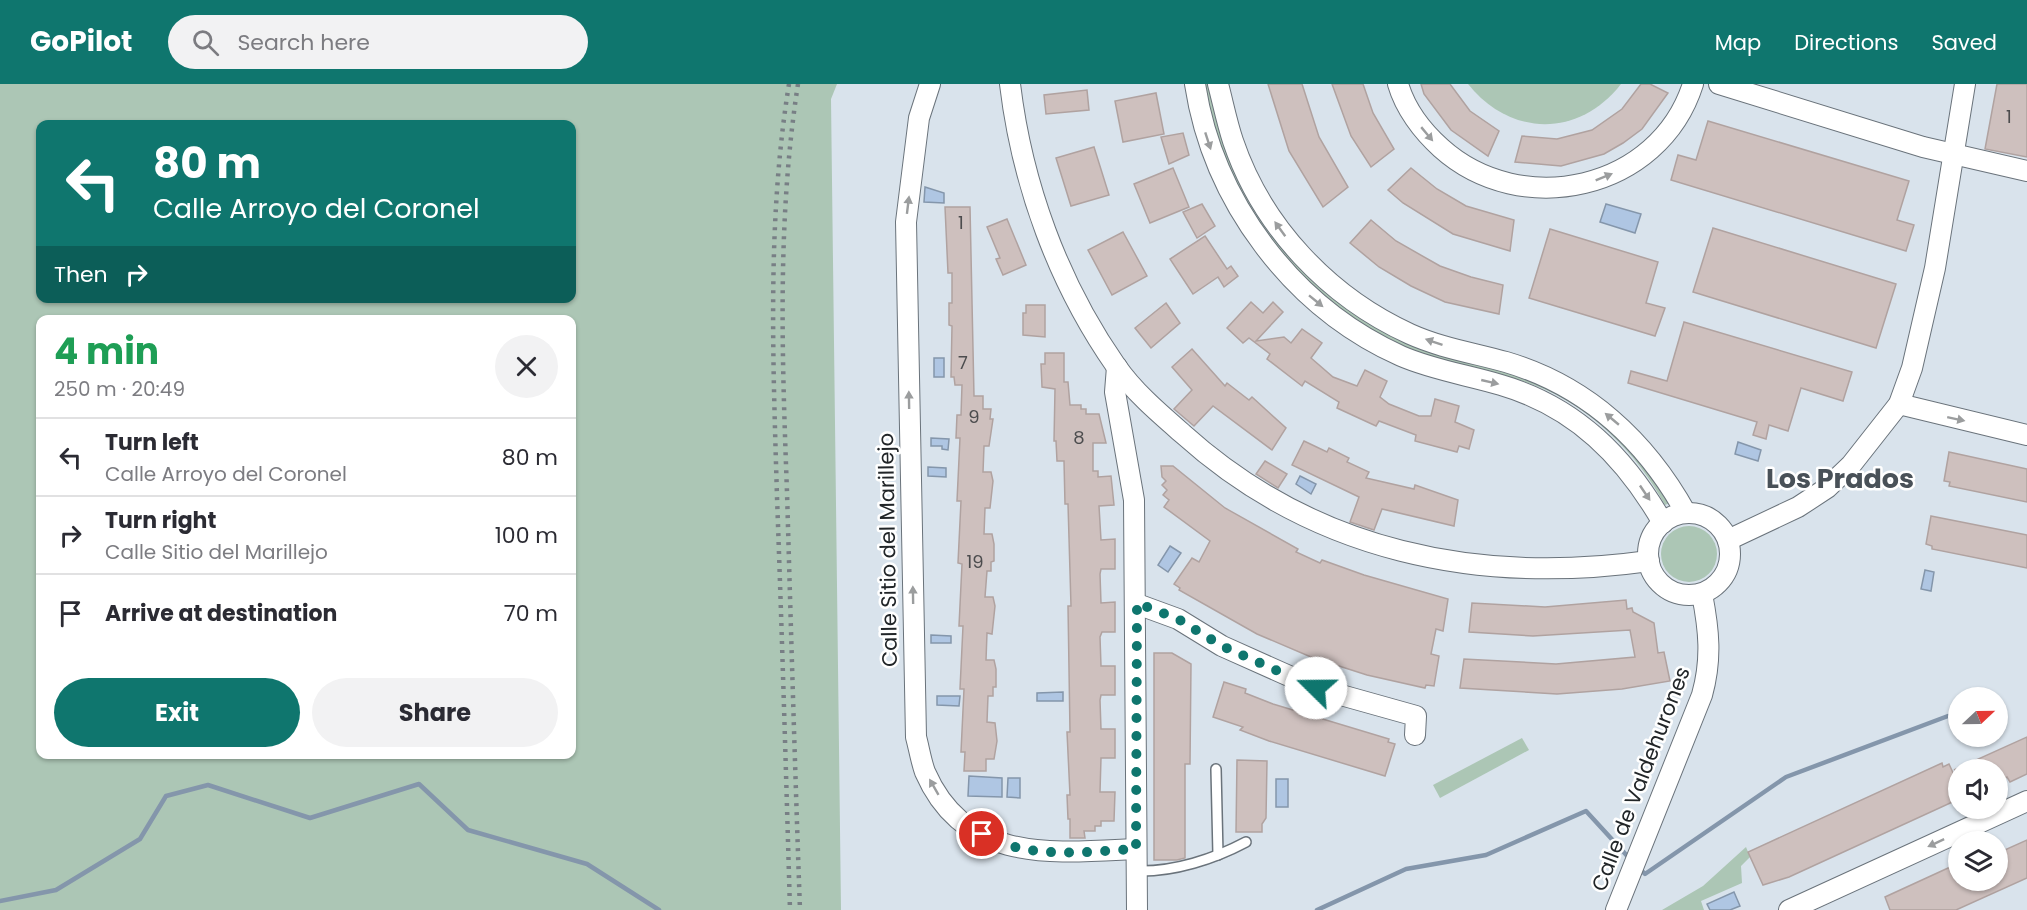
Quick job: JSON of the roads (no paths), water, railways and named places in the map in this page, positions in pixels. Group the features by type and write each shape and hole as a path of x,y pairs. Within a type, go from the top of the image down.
{"street":[{"name":"Calle Sitio del Marillejo","path":"930,84 920,118 906,222 916,737 920,754 925,771 941,799 968,827 995,842 1025,851 1136,849"},
{"path":"1010,84 1025,168 1045,231 1073,292 1117,367 1156,411 1210,457 1248,484 1300,513 1354,536 1410,554 1468,565 1518,569 1568,570 1649,561"},
{"path":"1195,84 1200,114 1211,149 1230,193 1276,263 1312,299 1355,330 1401,356 1451,373 1503,386 1537,399 1570,417 1600,439 1627,466 1663,523"},
{"path":"1218,84 1233,142 1250,182 1294,249 1327,282 1368,311 1411,334 1539,374 1598,407 1648,454 1669,482 1686,513"},
{"path":"1398,84 1412,115 1430,138 1452,159 1494,181 1537,189 1558,189 1590,182 1620,171 1638,159 1668,129 1693,84"},
{"path":"1719,84 1953,155 2027,171"},
{"path":"1728,540 1798,507 1827,488 1851,465 1899,404 1912,368 1935,268 1965,84"},
{"path":"1117,367 1115,392 1134,500 1137,603 1137,910"},
{"path":"1899,404 2027,435"},
{"path":"1686,513 1704,516 1719,525 1728,540 1731,557 1726,573 1716,586 1702,594 1684,595 1668,590 1655,577 1649,561 1649,547 1654,534 1663,523 1686,513"},
{"name":"Calle de Valdehurones","path":"1616,910 1702,695 1709,670 1710,650 1702,594"},
{"path":"1137,603 1178,619 1222,646 1316,688 1416,716 1415,735"},
{"path":"1789,910 2027,801"}],"lane":[{"path":"1216,769 1218,855"},
{"path":"1137,876 1218,855 1246,842"}],"water":[{"path":"925,187 944,193 944,203 924,202"},
{"path":"1606,204 1641,214 1635,233 1600,222"},
{"path":"934,358 944,358 944,377 934,377"},
{"path":"931,438 949,439 948,450 942,449 942,446 931,446"},
{"path":"1738,442 1761,450 1758,461 1735,454"},
{"path":"928,467 946,468 946,477 928,476"},
{"path":"1300,476 1316,484 1311,494 1296,484"},
{"path":"1170,546 1181,553 1168,572 1158,565"},
{"path":"1925,570 1934,572 1931,591 1921,589"},
{"path":"931,635 951,636 951,643 931,643"},
{"path":"1063,692 1063,701 1037,701 1037,693"},
{"path":"937,696 960,696 959,706 937,705"},
{"path":"969,776 1002,778 1002,797 968,796"},
{"path":"1008,778 1020,778 1020,798 1007,797"},
{"path":"1276,779 1288,779 1288,807 1276,807"},
{"path":"1734,892 1740,906 1730,910 1710,910 1707,904"}],"waterway":[{"path":"1638,867 1645,874 1786,777 1948,716"},
{"path":"0,901 56,890 140,839 166,796 208,785 310,818 419,784 468,830 587,864 659,910"},
{"path":"1317,910 1406,869 1486,855 1586,811 1630,859"}],"railway":[{"path":"789,84 777,186 773,342 790,910"},
{"path":"798,84 787,186 783,339 800,910"}],"district":[{"name":"Los Prados","path":"1840,479"}]}
